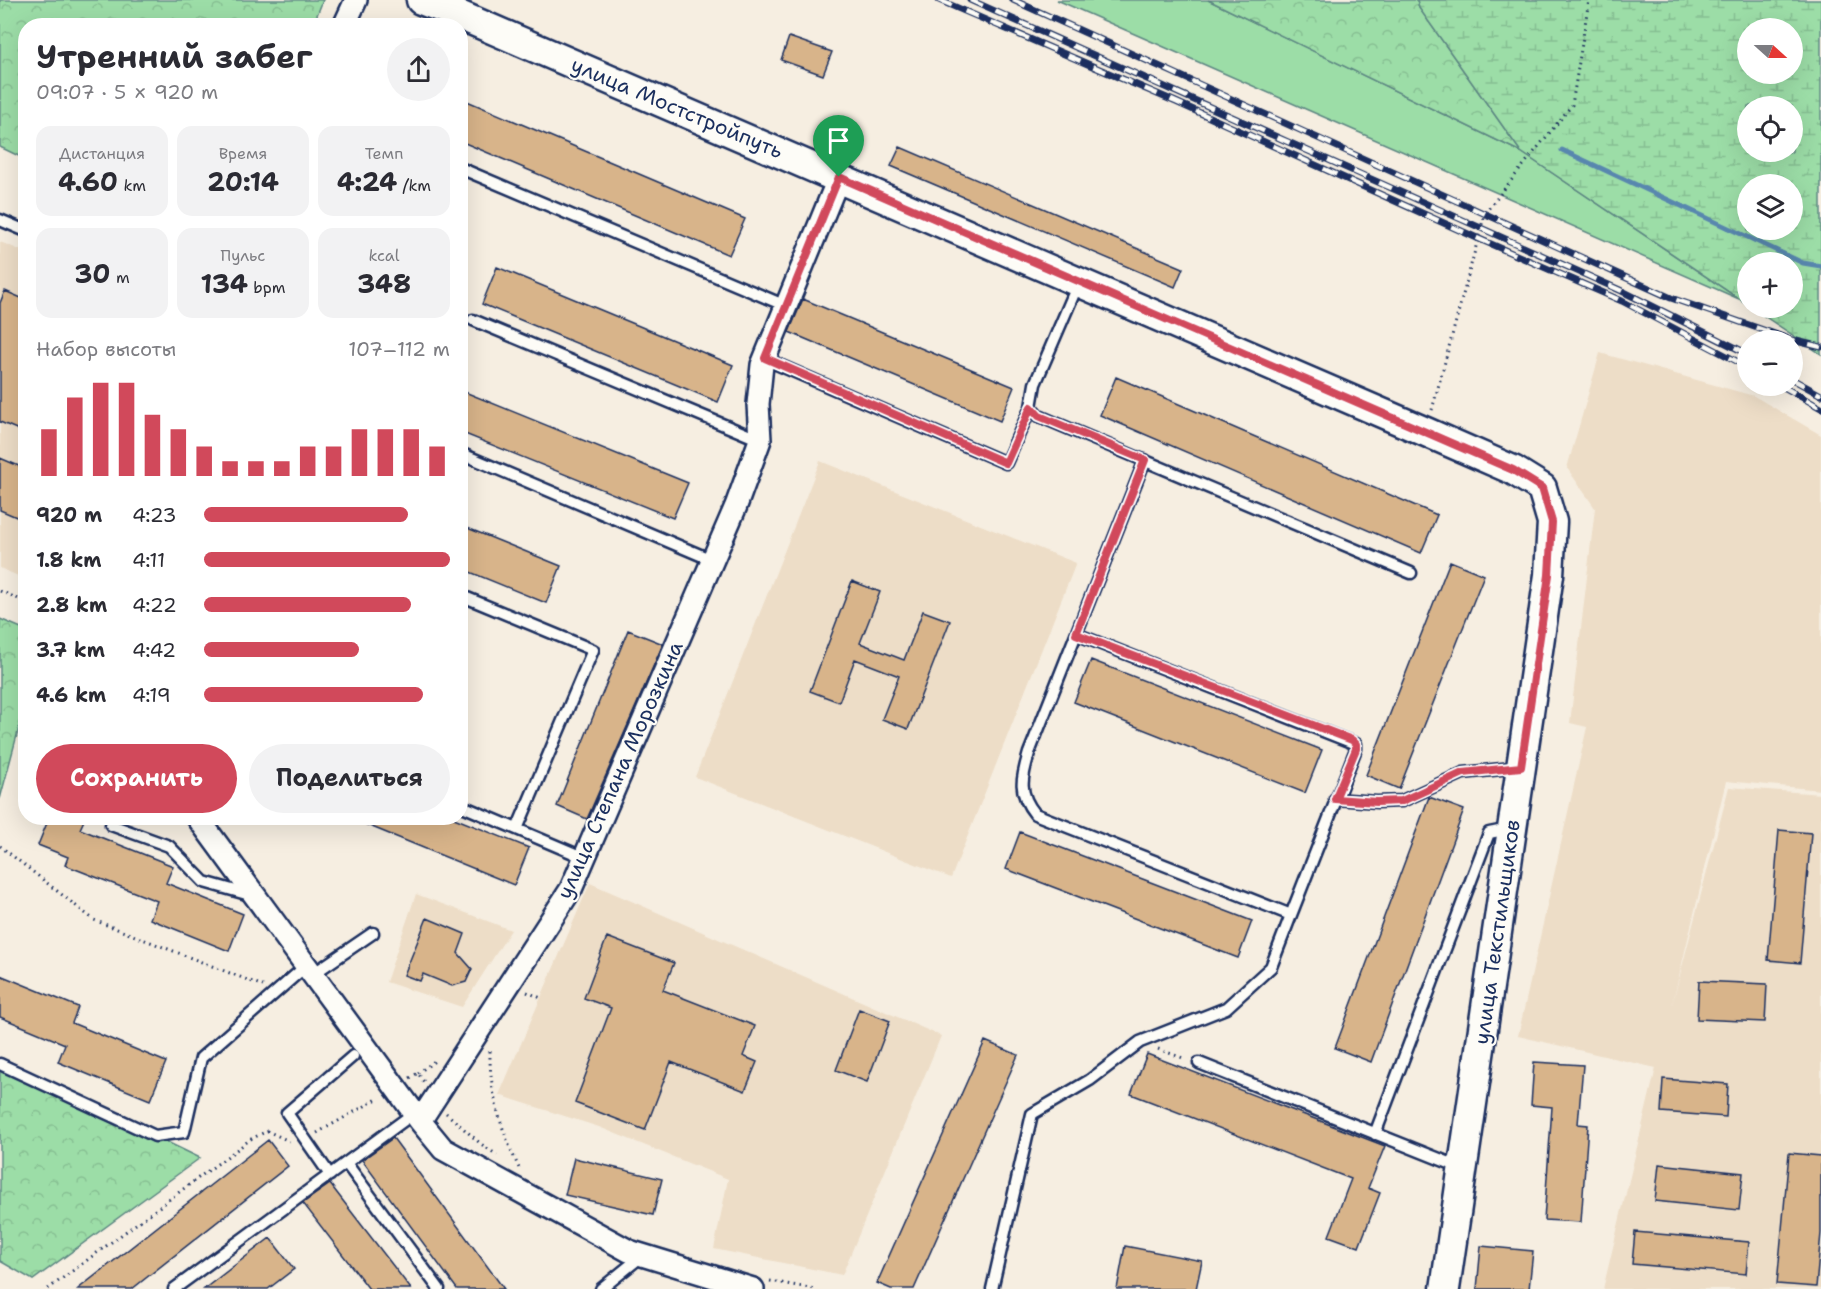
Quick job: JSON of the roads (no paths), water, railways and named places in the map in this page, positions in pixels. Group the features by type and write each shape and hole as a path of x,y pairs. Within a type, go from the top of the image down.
{"street":[{"path":"348,18 356,0"},
{"name":"улица Мостстройпуть","path":"420,0 466,18"},
{"name":"улица Мостстройпуть","path":"468,19 1513,470 1542,488 1552,522 1549,575"},
{"name":"улица Степана Морозкина","path":"417,1117 435,1098 571,888 585,858 736,506 760,440 758,404 762,365 839,177"},
{"name":"улица Текстильщиков","path":"1445,1289 1549,575"},
{"path":"203,825 417,1117 443,1149 629,1251 753,1289"}],"lane":[{"path":"468,171 786,306"},
{"path":"0,220 18,228"},
{"path":"765,358 1006,463 1031,407 1035,384 1079,281"},
{"path":"473,320 760,440"},
{"path":"1031,407 1039,416 1411,573"},
{"path":"468,456 712,560"},
{"path":"1145,460 1023,773 1022,788 1026,802 1035,814 1291,915"},
{"path":"468,598 593,650 516,829"},
{"path":"992,1289 1032,1114 1090,1080 1140,1042 1226,1008 1271,967 1356,749 1356,744 1352,740 1076,634"},
{"path":"1335,799 1402,801 1463,773 1521,767"},
{"path":"468,808 585,858"},
{"path":"111,825 169,846 204,882 256,896"},
{"path":"1376,1134 1489,833 1512,829"},
{"path":"0,1064 155,1136 184,1132 201,1058 277,992 373,933"},
{"path":"330,1175 287,1113 353,1056"},
{"path":"1199,1063 1463,1169"},
{"path":"174,1289 346,1163 417,1117"},
{"path":"346,1163 439,1289"},
{"path":"601,1289 643,1255"}],"waterway":[{"path":"1562,150 1803,263 1821,266"}],"railway":[{"path":"939,0 1176,102 1622,301 1737,361"},
{"path":"970,0 1622,291 1737,348"},
{"path":"1013,0 1671,298 1792,340 1821,347"},
{"path":"1803,385 1821,395"},
{"path":"1800,396 1821,408"}]}
